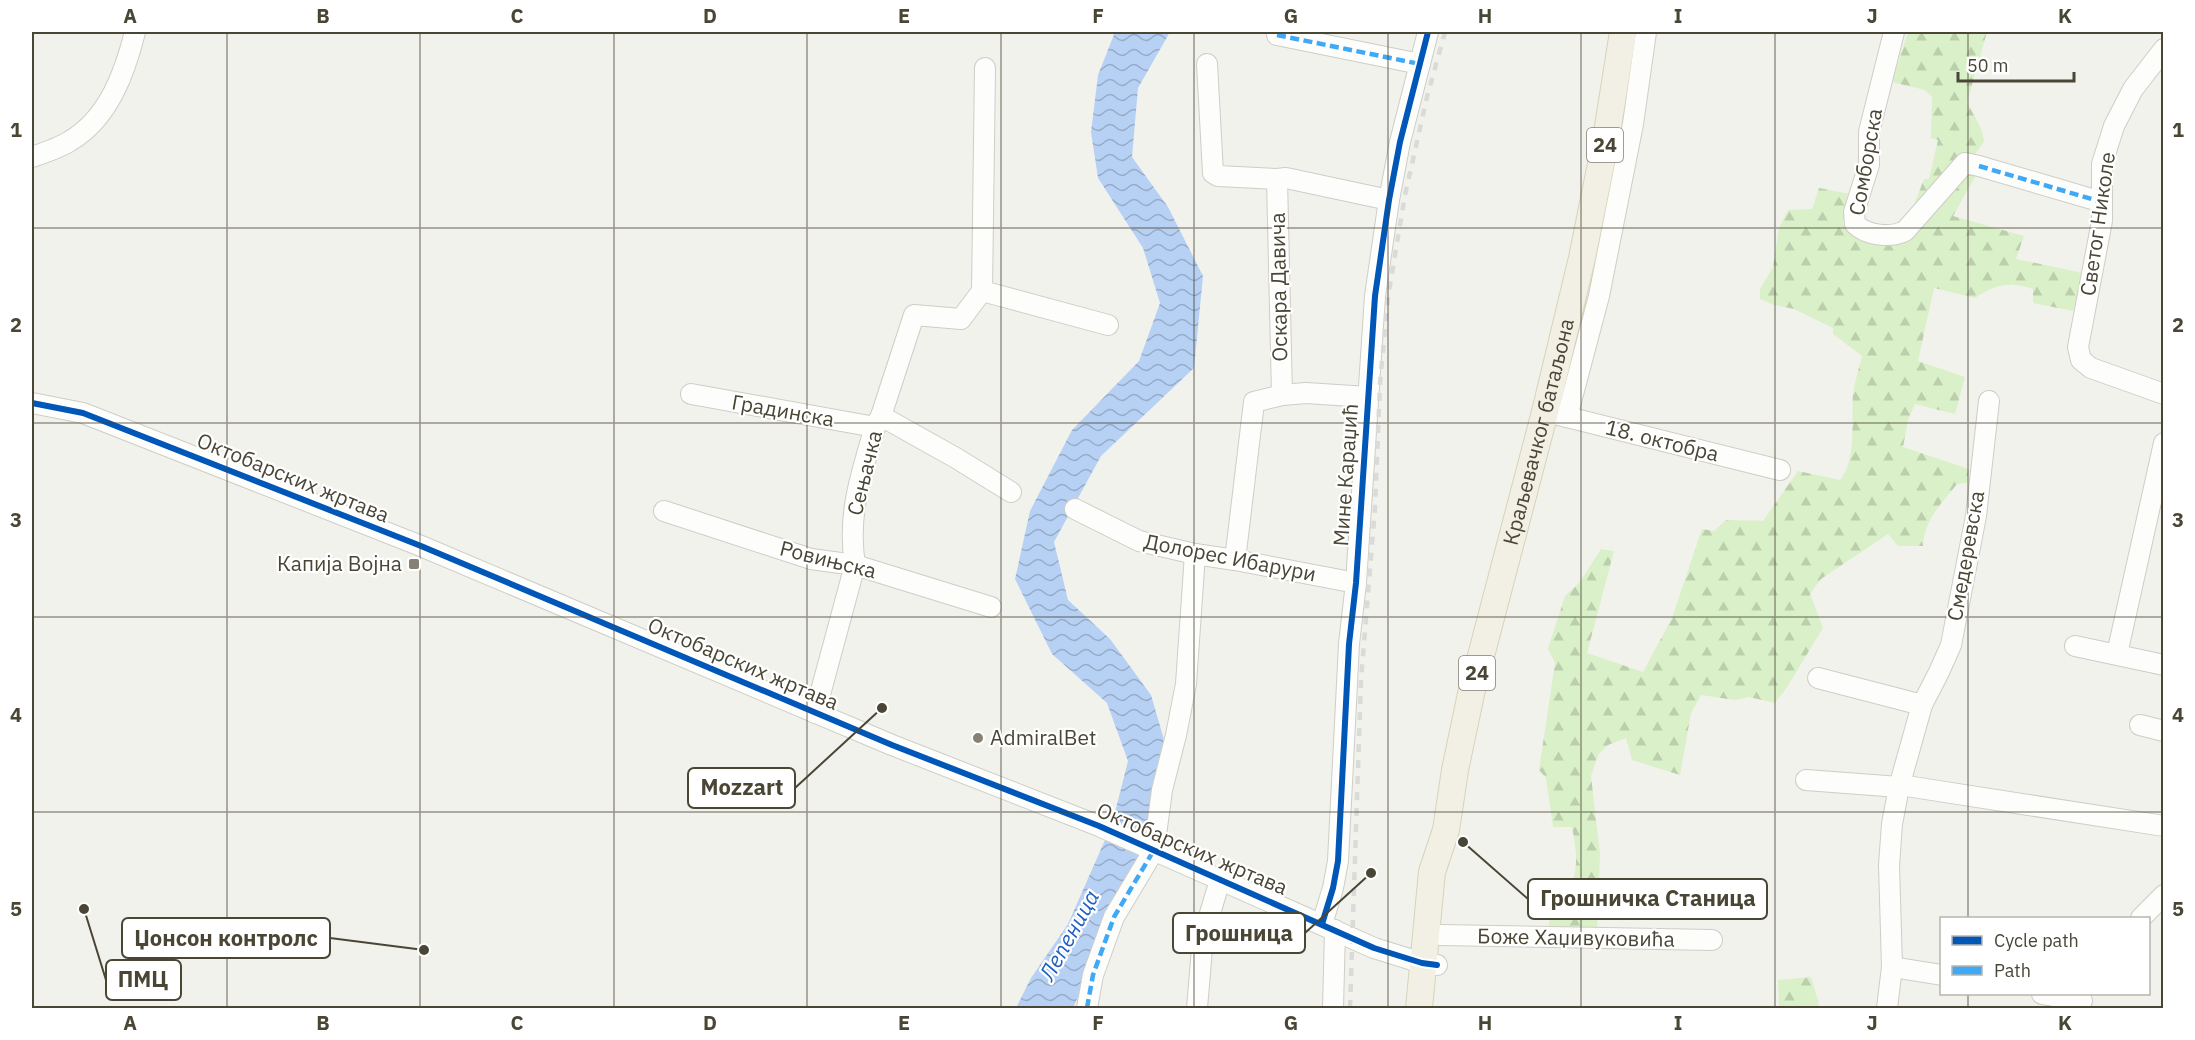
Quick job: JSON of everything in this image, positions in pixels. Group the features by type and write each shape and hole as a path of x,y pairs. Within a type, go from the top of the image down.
{"main road":[{"name":"Краљевачког батаљона","path":"1434,1008 1430,964 1432,873 1446,830 1471,694 1556,415 1623,32"},
{"name":"Краљевачког батаљона","path":"1419,1008 1440,935 1448,867 1446,830"}],"street":[{"path":"32,158 71,141 109,102 126,68 135,32"},
{"name":"Мине Караџић","path":"1333,1008 1328,927 1338,861 1349,644 1356,583 1375,296 1400,142 1428,32"},
{"path":"1556,415 1601,285 1633,124 1646,32"},
{"name":"Сомборска","path":"1894,32 1869,132 1869,165 1854,212 1855,224 1861,230 1894,236 1905,231 1965,163 2102,202"},
{"path":"1277,35 1420,64"},
{"name":"Светог Николе","path":"2163,49 2133,89 2114,126 2102,164 2102,220 2078,347 2080,360 2091,368 2163,394"},
{"path":"1207,64 1213,173 1218,176 1286,178 1389,200"},
{"path":"985,68 982,291 1108,325"},
{"name":"Оскара Давича","path":"1277,179 1282,395"},
{"name":"Сењачка","path":"815,713 855,565 851,540 855,500 914,315 961,319 982,291"},
{"path":"32,390 83,413"},
{"path":"1235,560 1254,402 1282,395 1306,393 1368,397"},
{"name":"Градинска","path":"691,394 878,422 956,458 1011,492"},
{"name":"Смедеревска","path":"1887,1008 1892,967 1888,865 1892,824 1899,786 1922,705 1951,645 1976,516 1989,401"},
{"name":"Октобарских жртава","path":"32,403 83,413 421,546 815,713 1099,826 1374,948 1430,964"},
{"name":"18. октобра","path":"1556,415 1780,470"},
{"path":"2117,654 2163,443"},
{"name":"Долорес Ибарури","path":"1075,509 1139,541 1195,554 1356,583"},
{"name":"Ровињска","path":"664,511 811,559 855,565 991,607"},
{"path":"1087,1008 1093,975 1114,917 1148,847 1176,735 1186,684 1195,554"},
{"path":"2074,646 2163,665"},
{"path":"1818,678 1922,705"},
{"path":"2140,725 2163,731"},
{"path":"1806,780 1899,786 2163,826"},
{"path":"1197,1008 1203,938 1220,880"},
{"path":"2142,917 2163,895"},
{"name":"Боже Хаџивуковића","path":"1440,935 1712,940"},
{"path":"1892,967 1940,975"},
{"path":"2052,995 2083,1001"}],"green space":[{"path":"1908,32 1987,32 1967,102 1980,126 1984,142 1972,158 1915,210 1914,205 1924,179 1929,179 1938,140 1931,138 1932,97 1925,90 1892,82"},
{"path":"1961,174 1976,175 1953,216 2024,236 2016,259 2083,273 2073,311 2033,303 2033,289 2017,285 1996,287 1975,298 1934,288 1918,361 1965,377 1955,414 1915,404 1908,420 1903,447 1969,469 1967,483 1957,484 1934,513 1926,528 1923,546 1898,546 1888,534 1821,579 1810,594 1823,628 1775,703 1749,697 1735,700 1701,695 1691,713 1680,775 1632,760 1626,738 1608,745 1598,755 1591,776 1600,855 1597,933 1548,929 1555,896 1568,893 1576,861 1572,827 1553,827 1546,778 1539,770 1555,663 1548,649 1565,596 1579,583 1601,549 1614,551 1587,653 1643,672 1672,618 1702,529 1714,531 1726,520 1763,521 1798,471 1840,480 1849,462 1851,451 1853,393 1862,356 1833,334 1833,328 1794,309 1774,305 1760,299 1760,289 1773,267 1779,228 1788,210 1812,209 1819,188 1850,194 1843,224 1855,235 1879,245 1896,245 1903,242"},
{"path":"1811,977 1819,1004 1817,1008 1779,1008 1778,980"}],"water":[{"name":"Лепеница","path":"1115,32 1170,32 1138,88 1132,157 1168,207 1203,276 1194,368 1101,456 1054,542 1068,600 1110,639 1151,695 1167,750 1151,835 1073,1008 1016,1008 1031,978 1068,924 1112,824 1128,761 1107,703 1052,654 1015,579 1030,511 1072,430 1139,361 1160,303 1143,248 1098,178 1091,132 1098,75"}],"railway":[{"path":"1350,1008 1361,680 1375,508 1380,383 1388,297 1405,195 1427,97 1445,32"}],"marked path":[{"path":"1277,35 1420,64"},
{"path":"1979,166 2102,202"},
{"path":"1087,1008 1093,975 1114,917 1154,850"}],"cycle path":[{"path":"1322,924 1333,888 1338,861 1349,644 1356,583 1375,296 1400,142 1428,32"},
{"path":"32,403 83,413 421,546 892,745 1099,826 1374,948 1422,963 1437,965"}],"place":[{"name":"Капија Војна","path":"414,564"},
{"name":"Mozzart","path":"882,708"},
{"name":"AdmiralBet","path":"978,738"},
{"name":"Грошничка Станица","path":"1463,842"},
{"name":"Грошница","path":"1371,873"},
{"name":"ПМЦ","path":"84,909"},
{"name":"Џонсон контролс","path":"424,950"}]}
